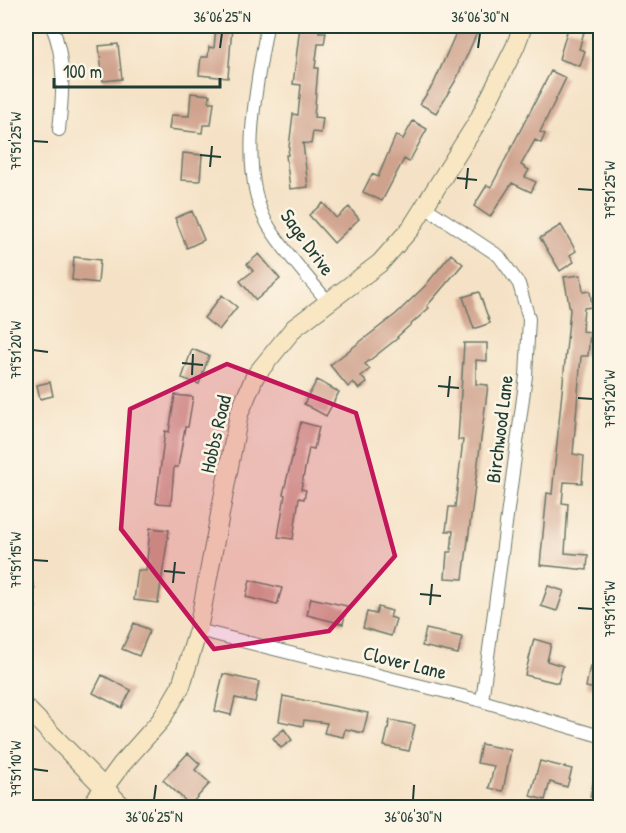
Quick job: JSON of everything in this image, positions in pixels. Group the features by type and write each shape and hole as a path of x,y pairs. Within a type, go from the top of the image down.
{"street":[{"path":"52,26 63,63 63,94 59,130"},
{"name":"Sage Drive","path":"267,26 253,130 252,181 268,225 328,302"},
{"name":"Hobbs Road","path":"89,807 171,706 181,686 198,630 239,414 247,393 268,357 294,328 380,263 411,228 478,121 523,26"},
{"name":"Birchwood Lane","path":"425,207 499,256 519,284 529,319 526,376 482,701"},
{"name":"Clover Lane","path":"198,630 482,701 600,736"},
{"path":"26,708 124,807"}],"highlighted area":[{"path":"227,364 356,413 395,556 329,631 214,649 121,529 130,409"}],"building":[{"path":"216,26 232,26 228,78 199,75 201,57 208,57 209,47 214,48"},
{"path":"300,26 320,26 319,32 326,32 324,44 318,44 315,68 318,68 314,117 323,118 321,133 313,132 311,144 303,143 308,187 290,189 286,155 288,155 293,114 298,115 301,85 293,84"},
{"path":"459,26 480,26 456,80 436,113 420,104 434,83"},
{"path":"568,28 584,32 579,49 585,51 580,66 559,59"},
{"path":"118,44 122,79 103,81 99,46"},
{"path":"551,71 566,78 540,132 545,134 541,143 535,140 521,165 529,170 525,177 536,182 531,192 512,183 490,217 474,206 487,185 491,187"},
{"path":"191,93 210,95 209,102 214,102 211,125 203,125 202,133 169,129 171,115 189,116"},
{"path":"413,121 427,129 409,162 404,159 382,201 363,192 372,174 378,177 396,135 403,139"},
{"path":"183,153 202,155 200,181 181,180"},
{"path":"323,203 336,218 349,207 359,219 334,243 309,215"},
{"path":"192,211 204,240 187,248 175,218"},
{"path":"561,225 576,251 570,255 574,262 560,271 540,238"},
{"path":"259,254 280,279 256,300 240,281 253,271 247,264"},
{"path":"451,254 463,264 427,306 429,308 398,338 365,364 370,369 361,376 367,383 359,389 353,382 348,387 330,365 396,314 425,286"},
{"path":"74,257 100,260 98,283 72,280"},
{"path":"581,275 583,292 590,291 592,307 584,308 582,331 590,332 588,356 581,356 573,454 584,456 582,483 564,482 562,503 568,504 565,553 588,555 587,570 540,565 547,493 552,494 570,310 564,277"},
{"path":"479,292 490,323 474,329 463,297"},
{"path":"222,295 237,307 219,330 204,318"},
{"path":"464,343 487,343 487,361 476,360 476,384 488,385 463,579 445,578 447,552 451,552 453,531 446,531 449,507 455,507 463,440 458,440"},
{"path":"192,349 209,356 199,384 182,378"},
{"path":"317,380 339,392 326,416 304,404"},
{"path":"50,382 53,396 40,399 37,385"},
{"path":"175,395 193,397 188,427 185,427 178,467 174,467 171,504 156,503 165,431 169,432"},
{"path":"301,422 319,427 314,449 309,448 301,489 306,490 304,499 299,498 293,539 278,537 285,495 283,494"},
{"path":"150,528 169,530 158,603 134,600 138,570 146,571"},
{"path":"26,566 35,589 29,592 36,607 26,612"},
{"path":"250,580 282,588 277,605 246,597"},
{"path":"548,586 564,591 557,611 541,606"},
{"path":"311,598 347,606 343,624 307,615"},
{"path":"378,607 392,611 390,617 396,619 391,636 363,628 367,612 376,614"},
{"path":"134,623 150,630 139,656 122,649"},
{"path":"426,629 462,637 458,654 422,646"},
{"path":"534,639 551,644 547,661 563,666 558,683 525,675"},
{"path":"590,666 600,668 600,690 586,687"},
{"path":"223,674 259,682 255,702 235,698 231,715 215,711"},
{"path":"102,675 131,690 122,708 93,693"},
{"path":"283,696 368,713 363,733 345,729 343,737 324,733 327,723 304,720 303,726 279,721"},
{"path":"390,720 415,725 409,751 384,746"},
{"path":"284,729 292,740 281,748 273,738"},
{"path":"481,744 511,750 503,791 489,788 494,766 477,763"},
{"path":"188,753 200,764 195,770 210,783 190,805 163,780"},
{"path":"540,761 572,769 567,787 550,782 545,800 530,796"},
{"path":"597,766 600,766 600,800 590,797"}]}
